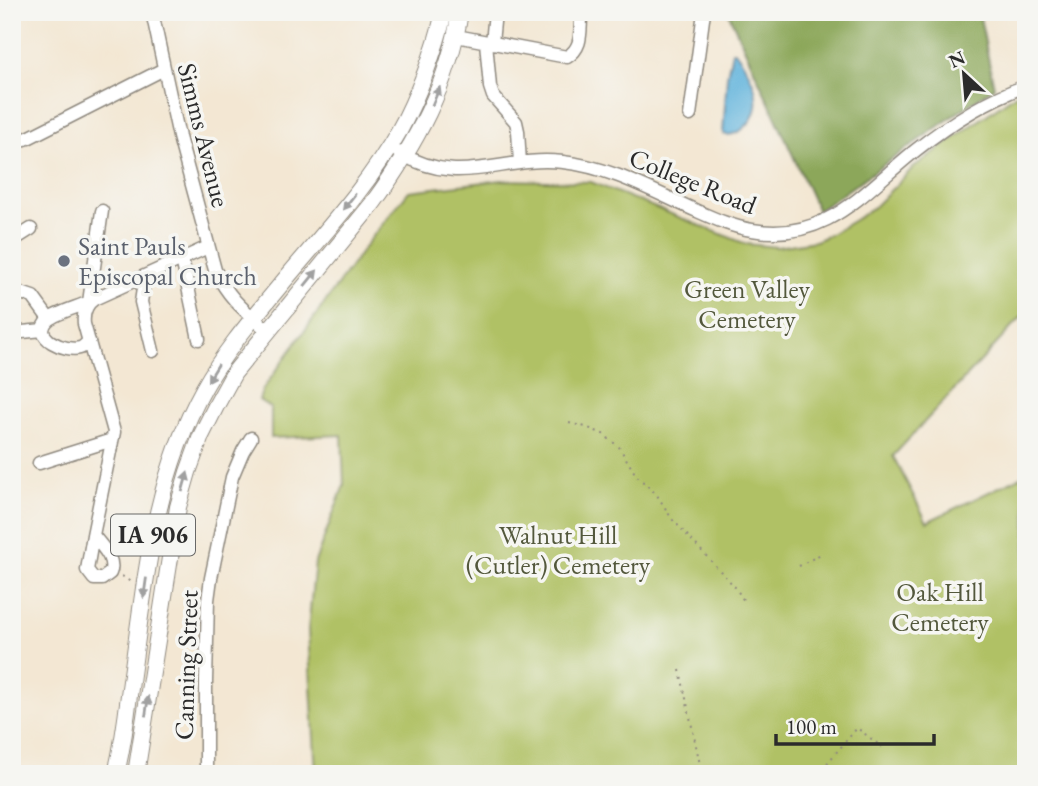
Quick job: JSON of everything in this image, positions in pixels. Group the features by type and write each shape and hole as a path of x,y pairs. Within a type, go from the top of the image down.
{"main road":[{"name":"IA 906","path":"116,774 153,535 168,469 183,431 225,354 344,209 389,147 414,99 444,12"},
{"name":"IA 906","path":"136,774 174,524 201,436 234,373 373,203 404,156 439,90 456,36 460,12"}],"street":[{"name":"Simms Avenue","path":"152,12 179,137 215,270 231,298 268,331"},
{"path":"495,12 489,42 490,87 493,96 516,122 520,163"},
{"path":"456,36 567,57 576,51 579,44 581,19 573,12"},
{"path":"690,115 704,12"},
{"path":"12,143 28,138 164,69"},
{"name":"College Road","path":"389,147 404,156 439,169 453,171 520,163 564,162 585,166 610,172 736,227 766,232 792,231 818,224 855,203 934,136 980,107 1026,86"},
{"path":"93,536 110,558 112,569 107,578 94,579 87,566 112,440 114,432 84,319 89,302 102,211"},
{"path":"12,241 31,229"},
{"path":"12,333 46,325 208,247"},
{"path":"182,258 199,339"},
{"path":"145,276 141,302 153,351"},
{"path":"12,290 33,297 46,325 46,338 52,343 80,348 89,341"},
{"name":"Canning Street","path":"206,774 208,600 232,477 251,438"},
{"path":"39,463 112,440"}],"path":[{"path":"569,423 603,434 619,447 636,475 657,495 672,519 735,587 744,601"},
{"path":"799,566 821,554"},
{"path":"112,569 136,585"},
{"path":"680,670 702,774"},
{"path":"818,774 857,728 882,747"}],"green space":[{"path":"728,12 979,12 994,87 818,211"},
{"name":"Walnut Hill (Cutler) Cemetery","path":"1026,87 1026,312 893,456 927,522 1026,474 1026,774 316,774 308,630 315,562 344,485 342,435 271,438 271,408 259,400 263,389 369,241 409,191 502,180 591,182 746,244 777,247 815,241 875,206 915,166"}],"water":[{"path":"732,51 735,51 747,69 755,89 756,100 751,119 741,130 729,135 723,134 727,76"}],"place":[{"name":"Saint Pauls Episcopal Church","path":"64,261"}],"park label":[{"name":"Green Valley Cemetery","path":"747,304"},
{"name":"Oak Hill Cemetery","path":"940,607"}]}
